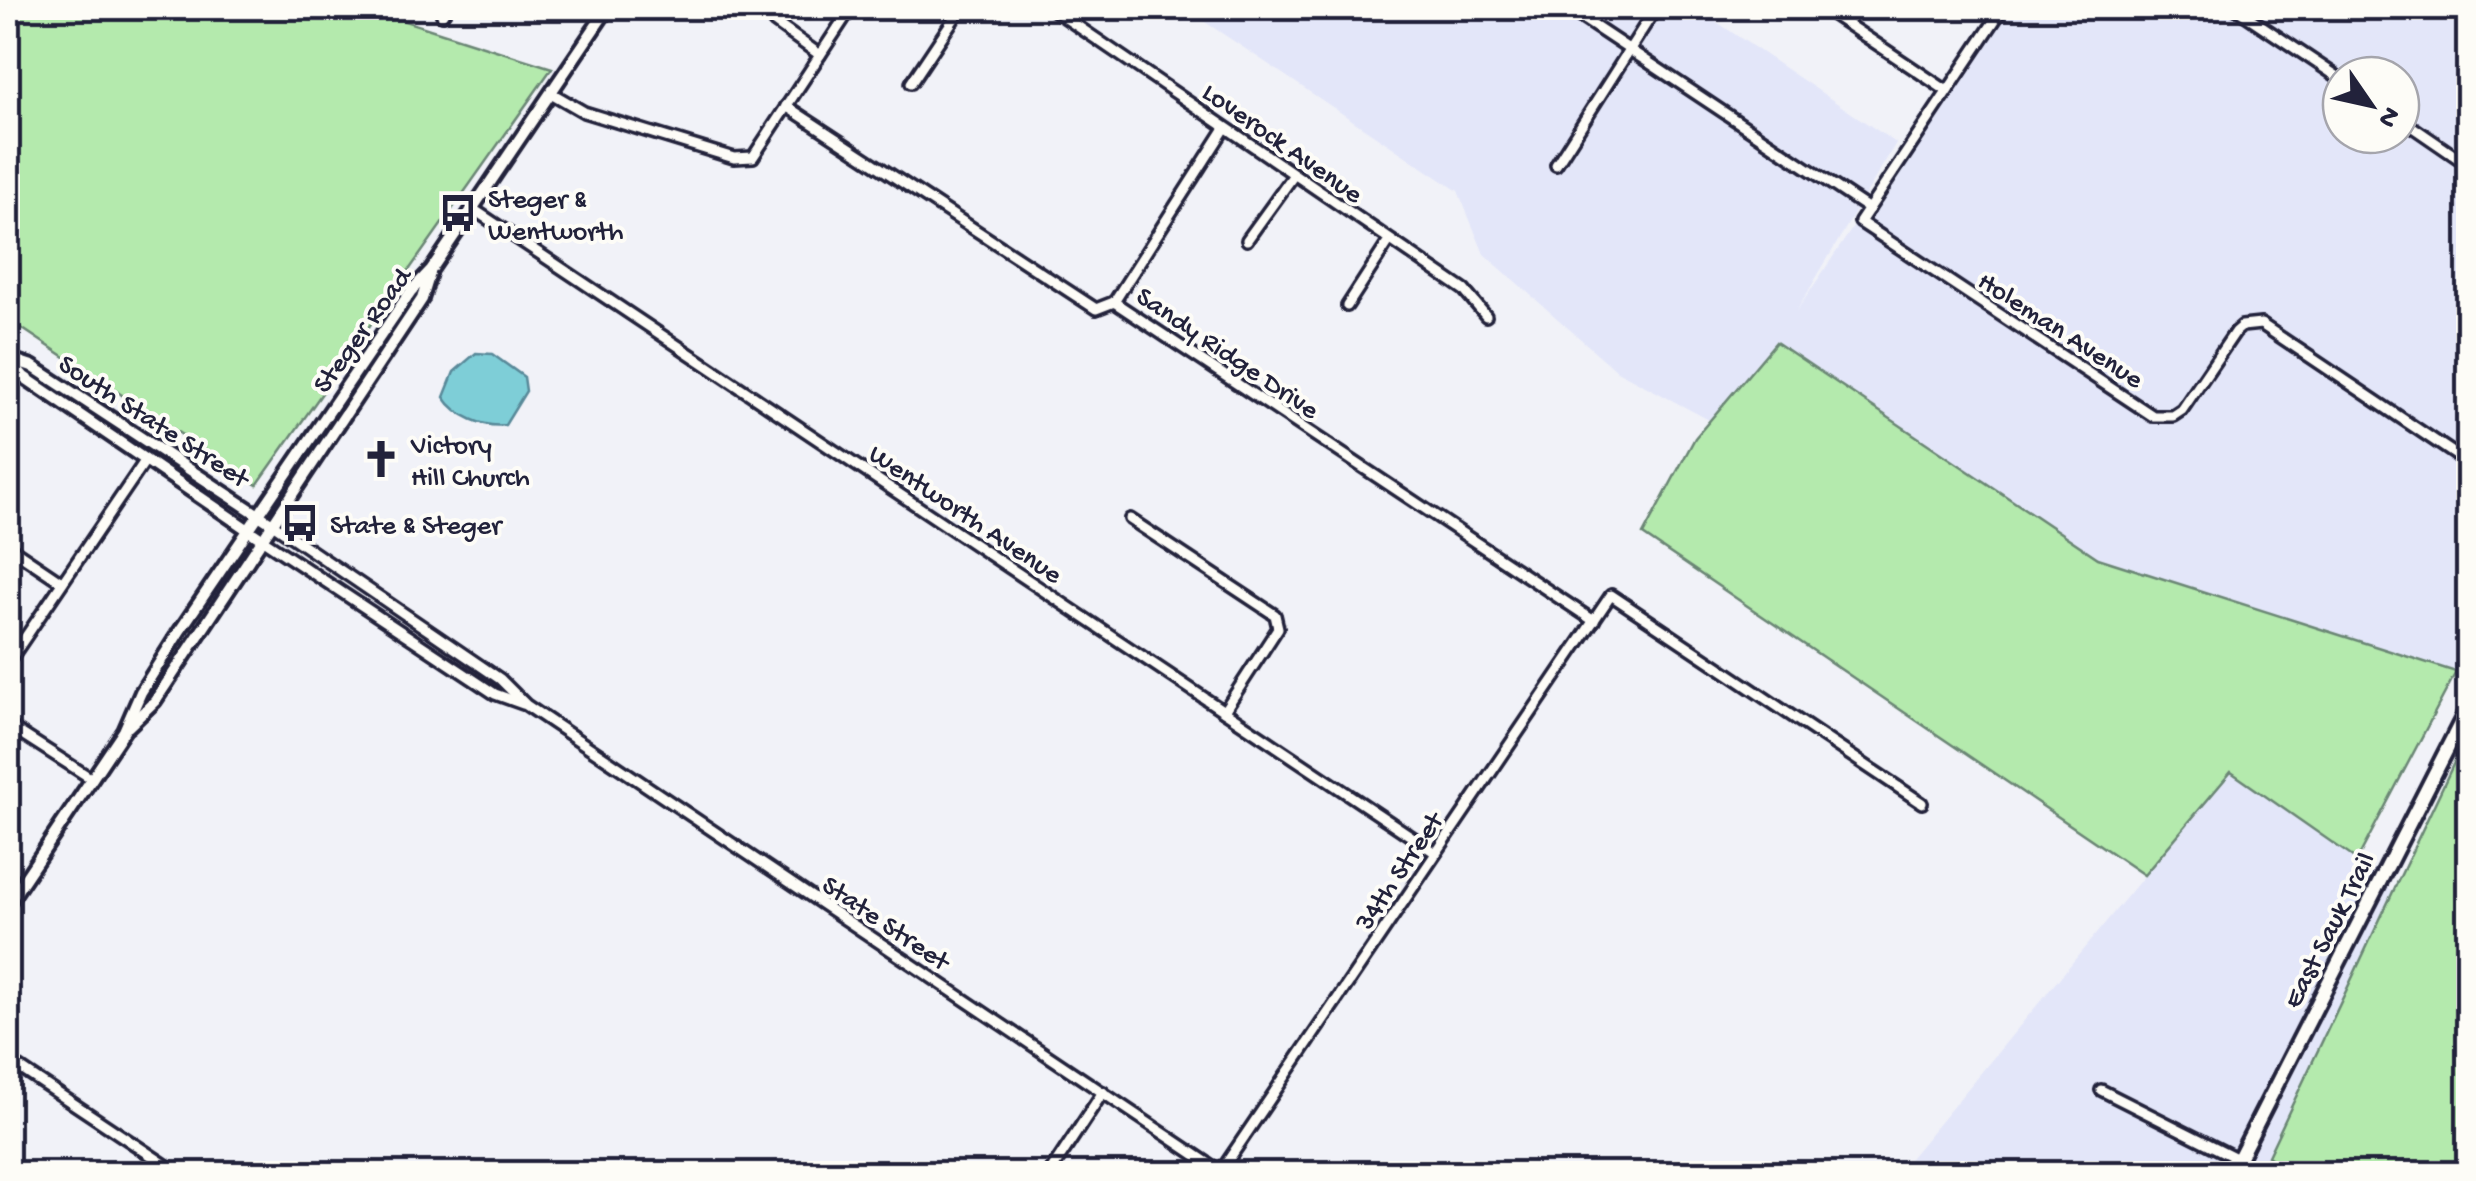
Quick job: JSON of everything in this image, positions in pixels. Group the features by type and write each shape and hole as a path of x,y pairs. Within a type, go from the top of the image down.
{"main road":[{"name":"East Sauk Trail","path":"2230,1174 2468,708"}],"street":[{"path":"431,270 608,8"},
{"path":"551,93 584,112 734,158 753,156 851,8"},
{"path":"911,83 961,8"},
{"name":"Loverock Avenue","path":"1052,8 1464,290 1486,316"},
{"path":"1567,8 1869,209 2003,8"},
{"path":"1556,165 1656,8"},
{"path":"1823,8 1947,91"},
{"path":"2235,8 2321,66"},
{"path":"774,22 820,55"},
{"name":"Sandy Ridge Drive","path":"786,106 1096,309 1114,302 1594,621"},
{"path":"1114,302 1226,128"},
{"path":"2421,133 2468,165"},
{"path":"1246,240 1293,176"},
{"name":"Wentworth Avenue","path":"474,209 1436,853"},
{"name":"Holeman Avenue","path":"1869,209 1860,222 2153,416 2173,416 2182,410 2236,332 2242,326 2261,324 2468,463"},
{"path":"1347,306 1389,241"},
{"name":"Steger Road","path":"8,904 124,732 141,692 247,530 411,291 431,270"},
{"name":"Steger Road","path":"124,732 156,701 274,525 422,300 431,270"},
{"name":"South State Street","path":"8,358 32,366 274,525"},
{"name":"South State Street","path":"8,358 24,377 263,540"},
{"path":"8,663 145,461"},
{"path":"1130,519 1275,616 1278,628 1224,711"},
{"name":"State Street","path":"274,525 500,679 526,705 1222,1173"},
{"name":"State Street","path":"263,540 495,694 526,705"},
{"path":"8,546 60,581"},
{"name":"34th Street","path":"1222,1173 1611,595 1922,803"},
{"path":"8,725 92,779"},
{"path":"8,1060 179,1174"},
{"path":"2101,1090 2238,1159"},
{"path":"1050,1174 1103,1092"}],"shaded area":[{"path":"1184,8 1696,8 1896,143 1796,312 2000,8 2468,8 2468,667 2456,672 2098,558 1776,342 1711,421 1617,371 1484,254 1458,191"},
{"path":"2231,771 2357,860 2393,891 2268,1155 2294,1173 1897,1174"}],"green space":[{"path":"8,8 364,8 552,68 257,485 8,319"},
{"path":"1776,342 2098,558 2456,672 2357,860 2231,772 2144,875 1643,535 1695,438"},
{"path":"2468,733 2468,1173 2294,1173 2268,1156"}],"water":[{"path":"476,353 492,354 524,377 526,391 505,425 471,419 444,397 454,372"}],"place":[{"name":"Steger & Wentworth","path":"458,213"},
{"name":"Victory Hill Church","path":"381,459"},
{"name":"State & Steger","path":"300,523"}]}
